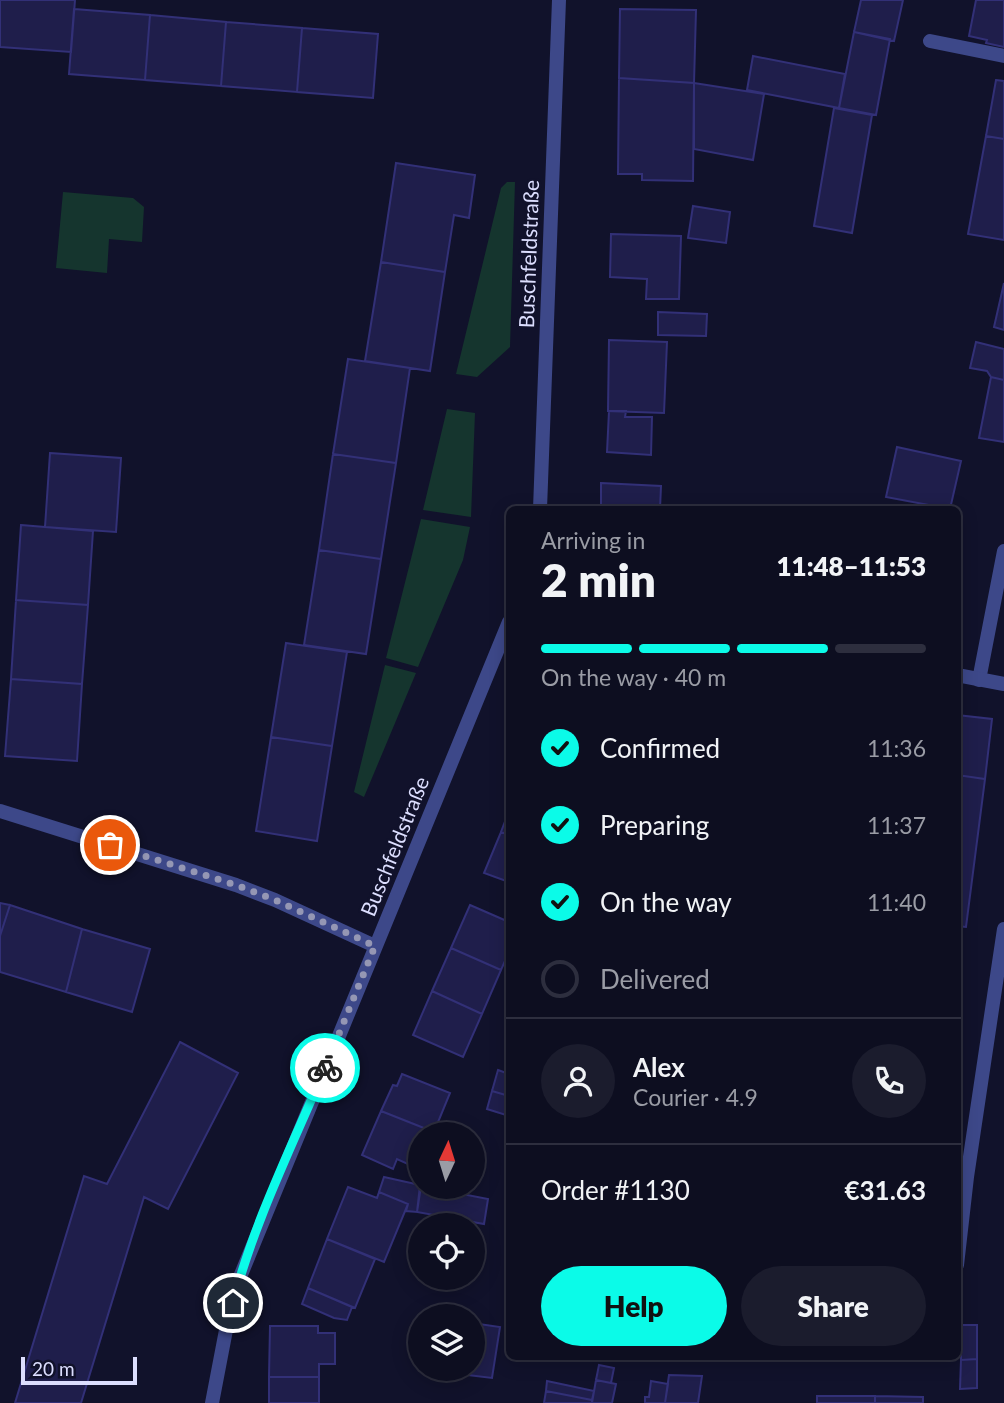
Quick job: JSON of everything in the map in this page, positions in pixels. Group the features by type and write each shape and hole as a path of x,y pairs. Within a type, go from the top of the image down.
{"street":[{"name":"Buschfeldstraße","path":"540,506 559,0"},
{"path":"930,41 1004,56"},
{"path":"979,680 1004,551"},
{"name":"Buschfeldstraße","path":"212,1403 226,1330 240,1277 506,629"},
{"path":"961,676 1004,684"},
{"path":"0,811 236,885 375,946"},
{"path":"961,1230 1004,929"}],"green space":[{"path":"507,182 515,182 510,347 477,377 456,374 501,188"},
{"path":"63,192 133,198 144,207 142,242 109,239 107,273 56,268"},
{"path":"447,409 475,413 471,517 423,510"},
{"path":"421,519 470,527 463,560 418,667 386,658"},
{"path":"385,665 416,673 364,797 354,792"}],"building":[{"path":"0,0 75,0 71,52 0,47"},
{"path":"861,0 903,0 894,41 854,32"},
{"path":"976,0 1004,0 1004,47 969,36"},
{"path":"74,9 150,15 145,80 69,74"},
{"path":"620,9 696,10 694,83 619,78"},
{"path":"150,15 226,22 221,86 145,80"},
{"path":"226,22 302,28 297,92 221,86"},
{"path":"302,28 378,34 373,98 297,92"},
{"path":"854,32 890,39 876,115 839,108"},
{"path":"753,56 845,74 839,108 747,90"},
{"path":"619,78 694,83 693,181 642,180 642,174 618,174"},
{"path":"996,80 1004,81 1004,139 986,136"},
{"path":"694,83 764,94 753,160 694,149"},
{"path":"834,108 872,115 852,233 814,226"},
{"path":"986,136 1004,139 1004,240 968,234"},
{"path":"396,163 475,175 469,218 454,215 445,272 381,262"},
{"path":"693,206 730,212 726,243 688,238"},
{"path":"611,234 681,236 679,299 646,299 647,279 610,277"},
{"path":"381,262 445,272 430,371 365,361"},
{"path":"1004,283 1004,330 994,327"},
{"path":"658,312 707,314 706,336 658,335"},
{"path":"609,340 667,342 664,413 608,411"},
{"path":"976,342 1004,349 1004,380 991,377 987,371 970,368"},
{"path":"348,359 410,368 396,463 333,454"},
{"path":"991,377 1004,380 1004,442 979,438"},
{"path":"609,411 626,411 625,417 652,417 651,455 607,452"},
{"path":"897,447 961,461 951,506 934,506 886,497"},
{"path":"50,453 121,458 116,532 45,527"},
{"path":"333,454 396,463 381,559 319,550"},
{"path":"601,483 661,486 660,506 601,506"},
{"path":"21,525 93,531 88,605 16,600"},
{"path":"319,550 381,559 366,654 304,645"},
{"path":"16,600 88,605 82,684 11,679"},
{"path":"286,643 347,652 332,746 271,737"},
{"path":"11,679 82,684 77,761 5,756"},
{"path":"961,715 992,719 985,779 961,776"},
{"path":"271,737 332,746 317,841 256,831"},
{"path":"961,776 985,779 966,927 961,926"},
{"path":"506,819 506,834 501,832"},
{"path":"501,832 506,834 506,881 484,873"},
{"path":"0,903 10,905 0,936"},
{"path":"10,905 82,929 66,992 0,972 0,936"},
{"path":"470,905 506,921 506,959 501,970 451,948"},
{"path":"82,929 150,949 132,1012 66,992"},
{"path":"451,948 501,970 482,1014 432,991"},
{"path":"432,991 482,1014 463,1057 413,1035"},
{"path":"180,1042 238,1073 168,1209 144,1197 81,1403 15,1403 84,1176 107,1184"},
{"path":"498,1070 506,1073 506,1095 492,1091"},
{"path":"402,1074 450,1093 438,1122 409,1122 381,1111 393,1085 397,1086"},
{"path":"492,1091 506,1095 506,1115 487,1109"},
{"path":"381,1111 409,1122 408,1164 397,1159 393,1169 362,1155"},
{"path":"384,1177 408,1182 408,1199 418,1199 417,1212 406,1211 408,1204 379,1192"},
{"path":"348,1187 377,1198 379,1192 408,1204 384,1262 327,1239"},
{"path":"419,1199 488,1199 485,1218 485,1213 417,1212"},
{"path":"327,1239 375,1259 355,1308 308,1288"},
{"path":"308,1288 352,1307 347,1320 334,1318 302,1304"},
{"path":"485,1325 500,1327 492,1378 485,1377"},
{"path":"961,1325 977,1325 977,1359 961,1360"},
{"path":"270,1326 318,1326 318,1333 335,1333 335,1364 319,1364 319,1377 269,1377"},
{"path":"977,1359 977,1388 960,1389 961,1360"},
{"path":"599,1365 614,1368 611,1383 596,1380"},
{"path":"669,1375 702,1376 698,1403 665,1403"},
{"path":"269,1377 319,1377 319,1403 269,1403"},
{"path":"596,1380 616,1384 612,1403 592,1403"},
{"path":"547,1381 594,1391 592,1400 546,1391"},
{"path":"651,1381 668,1384 665,1403 645,1403 645,1397 649,1397"},
{"path":"546,1391 592,1400 592,1403 544,1403"},
{"path":"817,1396 875,1396 875,1403 817,1403"},
{"path":"875,1396 923,1397 923,1403 875,1403"}],"way so far":[{"path":"110,845 236,885 375,946 325,1068"}],"route":[{"path":"233,1303 258,1228 325,1068"}]}
